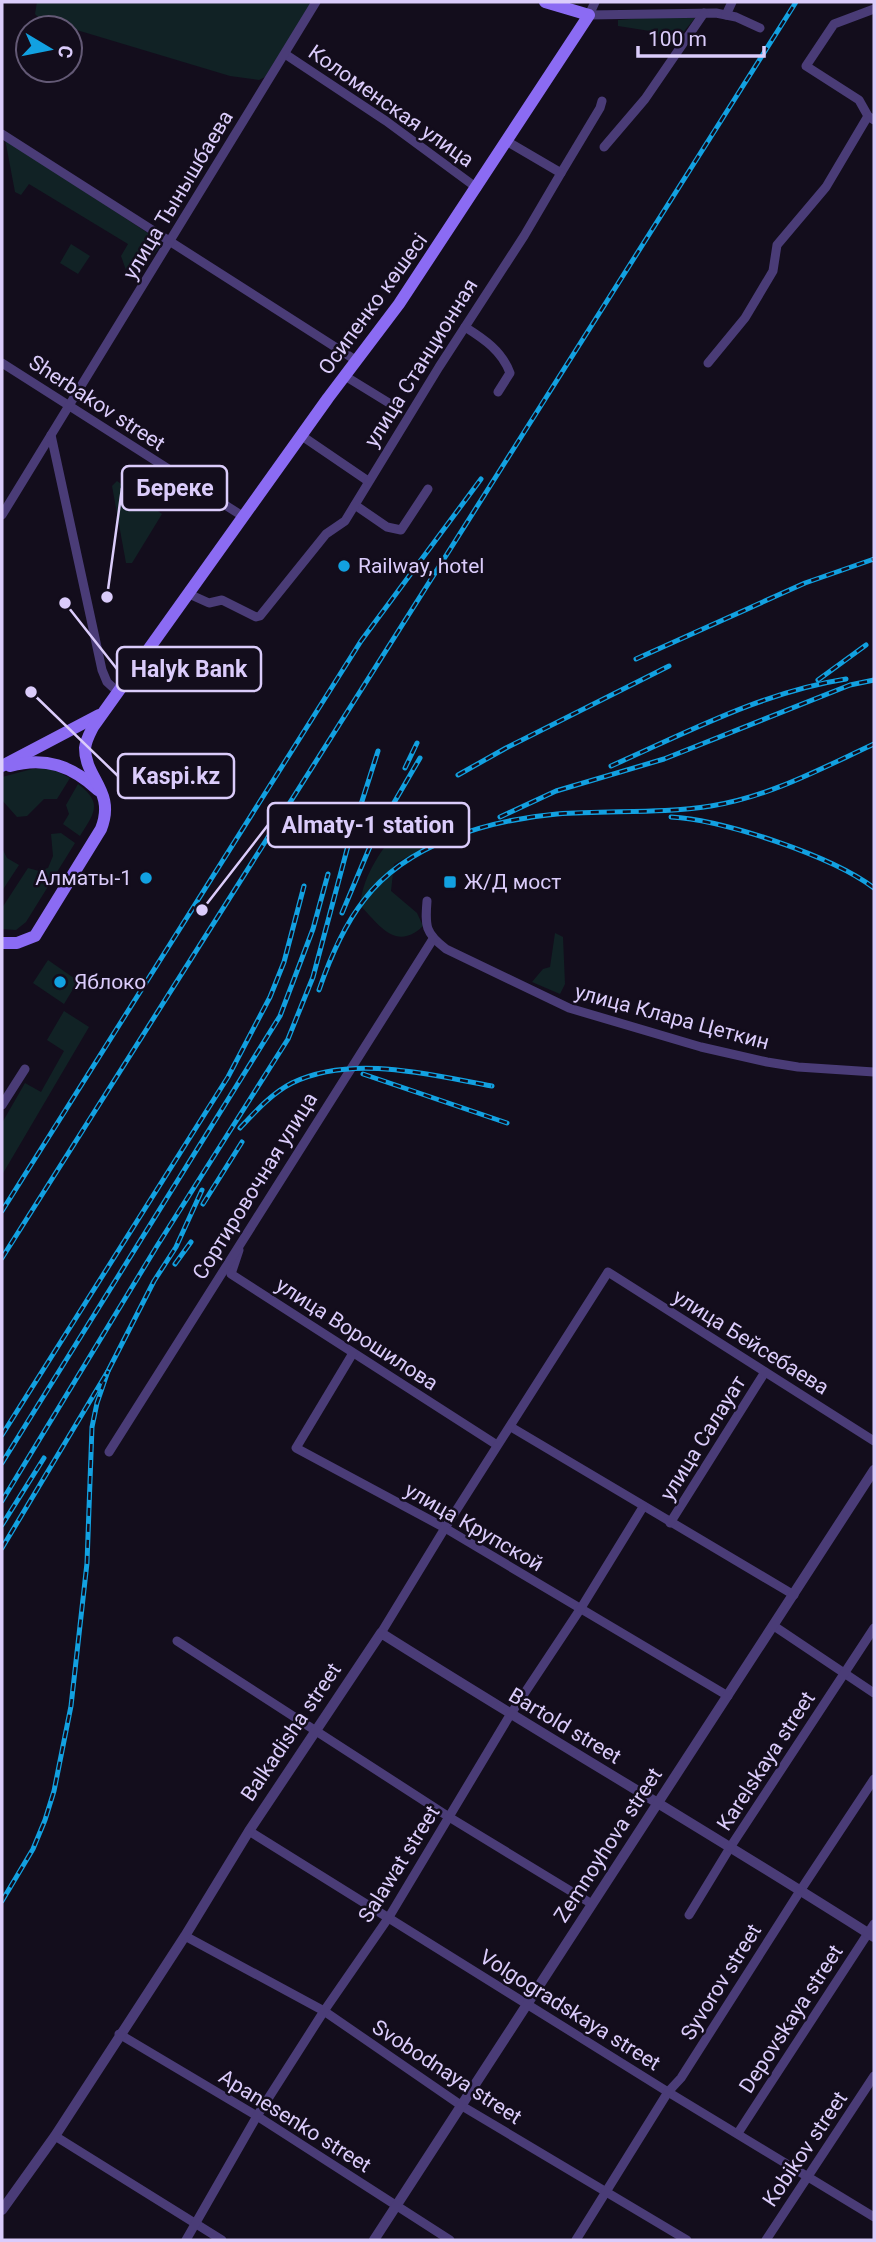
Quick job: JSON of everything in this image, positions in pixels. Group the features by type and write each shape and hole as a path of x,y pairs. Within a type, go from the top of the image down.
{"main road":[{"path":"545,2 589,15"},
{"name":"Осипенко көшесі","path":"102,713 399,304 589,15"},
{"path":"2,767 102,713"},
{"path":"2,952 25,944 35,936 101,829 106,809 104,795 85,748 102,713"},
{"path":"2,767 32,762 59,765 81,775 104,795"},
{"path":"2,943 17,943 35,936"}],"street":[{"name":"улица Тынышбаева","path":"51,435 316,2"},
{"name":"Осипенко көшесі","path":"589,15 595,2"},
{"path":"726,15 732,2"},
{"path":"708,363 745,318 773,271 777,245 826,187 871,118 859,100 806,66 834,24 874,9"},
{"path":"589,15 704,13 726,15 760,28"},
{"path":"604,147 645,99 704,13"},
{"name":"Коломенская улица","path":"285,54 386,121 477,188"},
{"name":"улица Станционная","path":"189,594 209,603 222,600 258,616 326,534 345,521 524,236 602,101"},
{"path":"2,134 357,361"},
{"path":"508,142 561,173"},
{"path":"465,327 496,350 508,367 510,373 498,392"},
{"name":"Sherbakov street","path":"2,363 244,517"},
{"path":"345,376 389,403"},
{"path":"2,515 51,435"},
{"path":"51,435 102,670 107,682 118,692"},
{"path":"302,436 368,481"},
{"path":"355,505 387,527 401,530 428,489"},
{"path":"427,901 426,929 433,939"},
{"name":"улица Клара Цеткин","path":"433,939 446,949 569,1008 701,1047 767,1062 874,1072"},
{"name":"Сортировочная улица","path":"109,1452 433,939"},
{"path":"2,1105 25,1069"},
{"name":"улица Ворошилова","path":"244,1236 231,1274 497,1445"},
{"name":"улица Бейсебаева","path":"608,1272 874,1441"},
{"name":"Balkadisha street","path":"2,2210 55,2136 185,1936 249,1831 381,1633 608,1272"},
{"name":"улица Крупской","path":"353,1353 296,1448 445,1528 728,1696"},
{"name":"улица Салауат","path":"670,1523 765,1372"},
{"path":"511,1427 794,1595"},
{"name":"Zemnoyhova street","path":"374,2240 874,1470"},
{"name":"Salawat street","path":"186,2240 257,2116 324,2011 389,1917 510,1715 581,1608 643,1507"},
{"path":"774,1626 874,1693"},
{"name":"Karelskaya street","path":"689,1915 874,1628"},
{"name":"Bartold street","path":"381,1633 510,1715 731,1846 800,1891 872,1931"},
{"path":"177,1641 449,1817 592,1904"},
{"name":"Syvorov street","path":"576,2240 668,2092 681,2078 874,1779"},
{"name":"Volgogradskaya street","path":"249,1831 874,2217"},
{"name":"Depovskaya street","path":"738,2133 872,1931"},
{"name":"Svobodnaya street","path":"185,1936 324,2011 462,2106 687,2240"},
{"name":"Apanesenko street","path":"119,2034 257,2116 450,2240"},
{"name":"Kobikov street","path":"766,2240 874,2076"},
{"path":"55,2136 222,2240"}],"shaded area":[{"path":"37,2 312,2 265,77 259,80 230,76 84,32 84,14 35,14"},
{"path":"695,18 671,47 650,31 618,26 618,20"},
{"path":"5,139 163,243 137,274 126,270 121,256 128,244 29,184 21,195 15,192"},
{"path":"71,244 90,256 78,274 60,263"},
{"path":"117,481 162,514 132,563 126,563 112,486"},
{"path":"44,768 70,778 57,799 44,799 27,816 17,817 2,800 2,777"},
{"path":"78,784 94,802 93,814 80,836 63,824 69,814 66,805"},
{"path":"402,824 432,844 394,864 391,891 417,913 423,926 413,933 396,936 381,927 360,905 370,872"},
{"path":"61,833 75,843 26,922 16,930 2,929 2,908 28,868 39,871 48,868 53,856 51,834"},
{"path":"2,848 7,858 19,865 2,891"},
{"path":"555,933 563,937 565,984 560,994 532,982 543,969 550,967"},
{"path":"48,960 78,981 64,1004 33,983"},
{"path":"64,1011 89,1027 2,1175 2,1123 25,1083 41,1092 64,1051 47,1040"}],"railway":[{"path":"2,1258 796,2"},
{"path":"2,1211 361,641 481,479"},
{"path":"636,659 805,583 874,559"},
{"path":"818,680 866,645"},
{"path":"458,775 669,666"},
{"path":"611,766 755,703 815,685 846,679"},
{"path":"500,817 556,791 664,759 850,685 874,680"},
{"path":"405,768 417,743"},
{"path":"319,990 338,943 364,900 382,880 426,849 477,829 531,817 673,810 733,802 795,781 874,744"},
{"path":"2,1501 157,1246 288,1039 313,977 349,842 378,751"},
{"path":"342,913 374,837 420,758"},
{"path":"671,817 719,825 777,842 832,864 874,888"},
{"path":"2,1463 280,1016 313,929 328,874"},
{"path":"2,1435 228,1077 270,997 284,962 304,886"},
{"path":"240,1128 264,1103 285,1087 316,1074 366,1068 418,1073 492,1086"},
{"path":"363,1074 507,1123"},
{"path":"203,1204 242,1142"},
{"path":"2,1548 108,1371 154,1281 176,1247 202,1190"},
{"path":"175,1264 191,1242"},
{"path":"2,1901 33,1849 54,1791 71,1706 87,1563 92,1427 108,1371"},
{"path":"2,1525 44,1458"}],"place":[{"name":"Railway, hotel","path":"344,566"},
{"name":"Береке","path":"107,597"},
{"name":"Halyk Bank","path":"65,603"},
{"name":"Kaspi.kz","path":"31,692"},
{"name":"Алматы-1","path":"146,878"},
{"name":"Ж/Д мост","path":"450,882"},
{"name":"Almaty-1 station","path":"202,910"},
{"name":"Яблоко","path":"60,982"}]}
